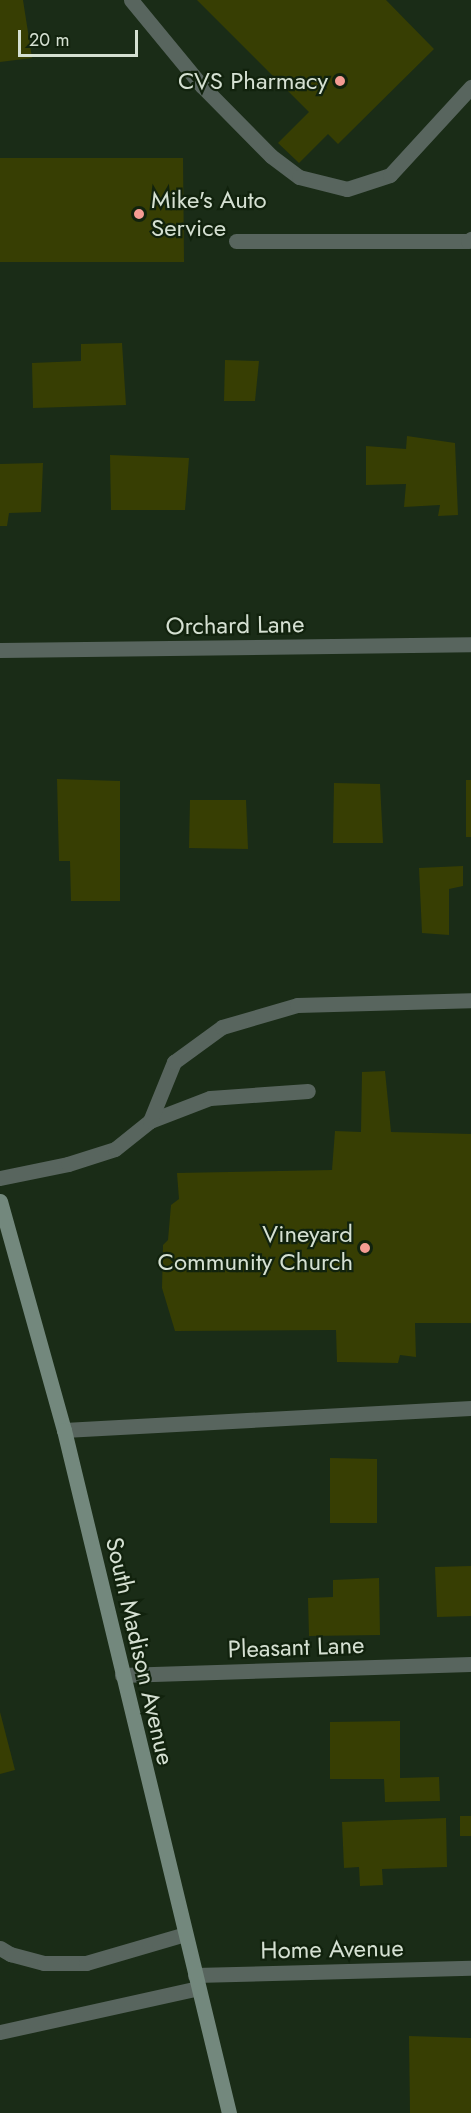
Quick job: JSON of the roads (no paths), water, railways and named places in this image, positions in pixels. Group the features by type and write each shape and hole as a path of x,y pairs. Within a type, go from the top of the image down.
{"main road":[{"name":"South Madison Avenue","path":"0,1204 64,1430 229,2113"}],"street":[{"path":"131,0 202,86 271,156 299,177 347,189 390,175 471,87"},
{"path":"236,241 468,242 471,239"},
{"name":"Orchard Lane","path":"0,650 471,644"},
{"path":"150,1120 174,1062 222,1027 297,1005 471,1000"},
{"path":"0,1178 68,1164 115,1149 150,1120 210,1098 308,1090"},
{"path":"64,1430 471,1408"},
{"name":"Pleasant Lane","path":"122,1675 471,1664"},
{"path":"0,1948 10,1954 44,1963 86,1963 185,1934"},
{"name":"Home Avenue","path":"0,2032 196,1981 471,1968"}],"place":[{"name":"CVS Pharmacy","path":"340,81"},
{"name":"Mike's Auto Service","path":"139,214"},
{"name":"Vineyard Community Church","path":"365,1248"}]}
